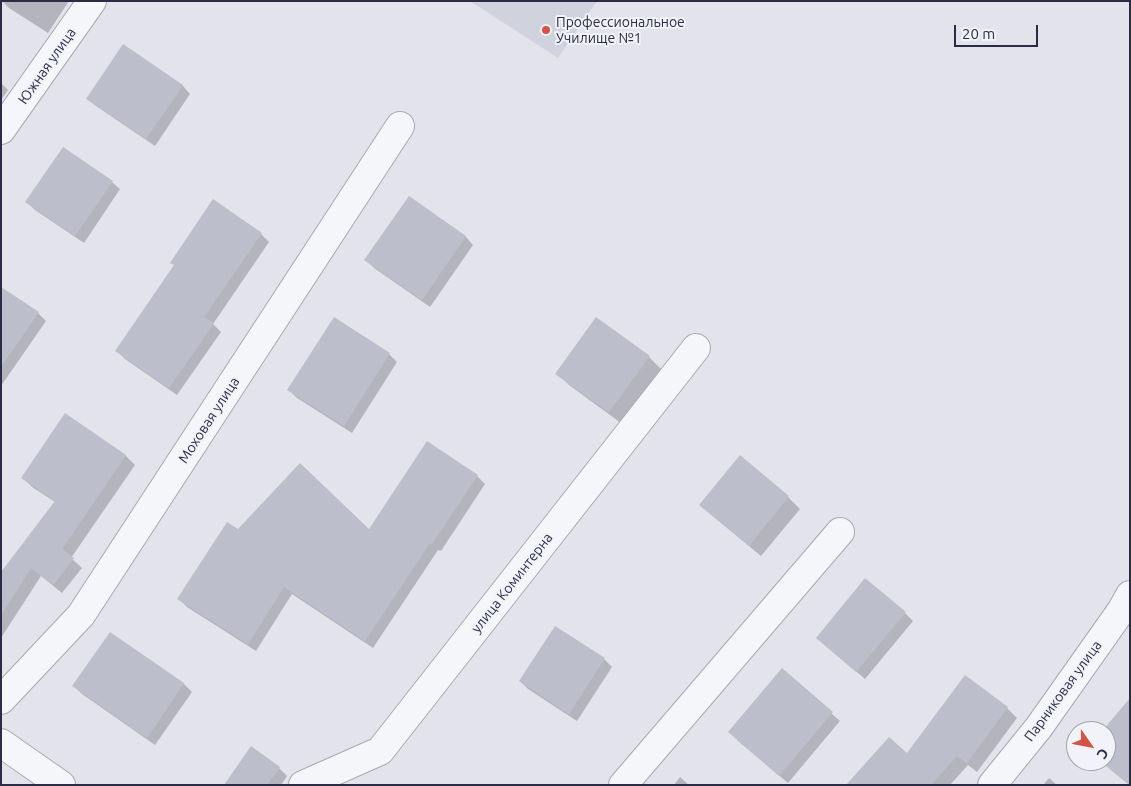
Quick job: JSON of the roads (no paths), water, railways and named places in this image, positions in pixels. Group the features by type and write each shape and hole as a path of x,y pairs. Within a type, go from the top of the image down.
{"street":[{"name":"Южная улица","path":"1,130 92,1"},
{"name":"Моховая улица","path":"1,700 81,615 400,126"},
{"name":"улица Коминтерна","path":"303,785 380,751 696,348"},
{"path":"624,785 840,532"},
{"name":"Парниковая улица","path":"992,785 1039,726 1121,611 1130,595"},
{"path":"1,742 61,785"}],"place":[{"name":"Профессиональное Училище №1","path":"546,30"}]}
